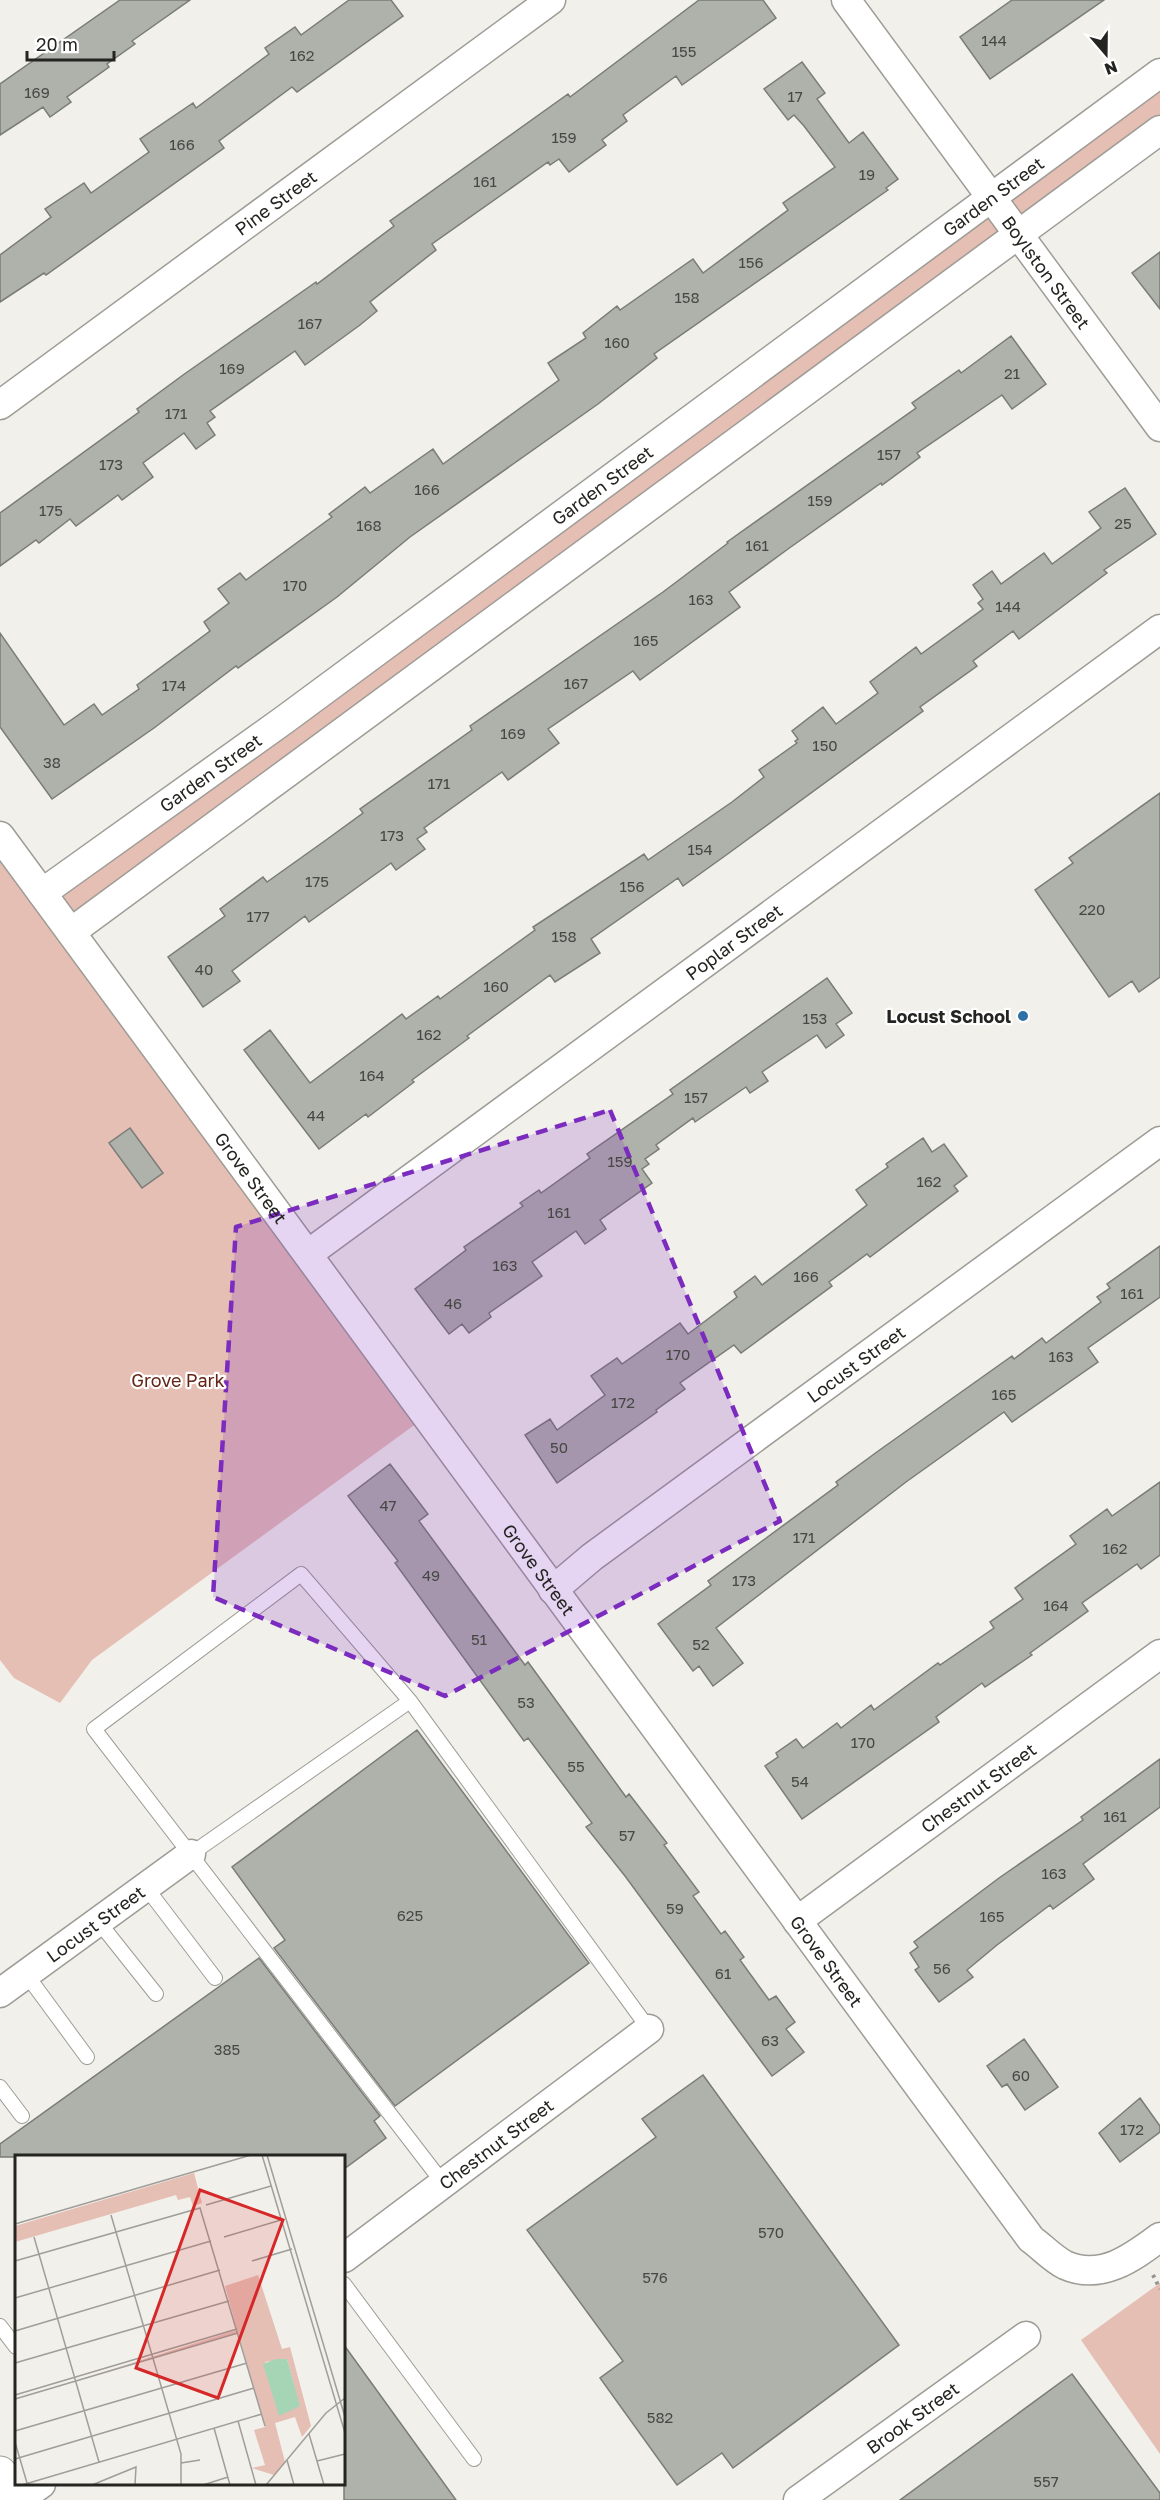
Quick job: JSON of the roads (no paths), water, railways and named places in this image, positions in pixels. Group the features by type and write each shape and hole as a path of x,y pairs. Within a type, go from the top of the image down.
{"street":[{"name":"Pine Street","path":"0,405 551,0"},
{"name":"Boylston Street","path":"846,0 1160,427"},
{"name":"Garden Street","path":"42,893 284,720 1160,73"},
{"path":"71,932 1160,130"},
{"path":"687,422 717,457"},
{"name":"Poplar Street","path":"308,1254 1160,628"},
{"name":"Grove Street","path":"0,836 1031,2239 1063,2264 1081,2270 1103,2270 1123,2262 1160,2237"},
{"name":"Locust Street","path":"553,1590 592,1557 1160,1141"},
{"name":"Chestnut Street","path":"797,1921 1160,1654"},
{"name":"Locust Street","path":"0,1993 191,1854"},
{"name":"Chestnut Street","path":"345,2257 649,2029"},
{"name":"Brook Street","path":"798,2500 1026,2336"},
{"path":"0,2473 25,2496"}],"lane":[{"path":"443,2183 94,1729 301,1574 410,1701 649,2029"},
{"path":"191,1854 410,1701"},
{"path":"145,1886 215,1978"},
{"path":"98,1921 156,1994"},
{"path":"26,1974 87,2057"},
{"path":"0,2087 22,2116"},
{"path":"345,2285 474,2459"},
{"path":"0,2326 15,2346"}],"place":[{"name":"Locust School","path":"1023,1016"}],"park label":[{"name":"Grove Park","path":"178,1380"}]}
